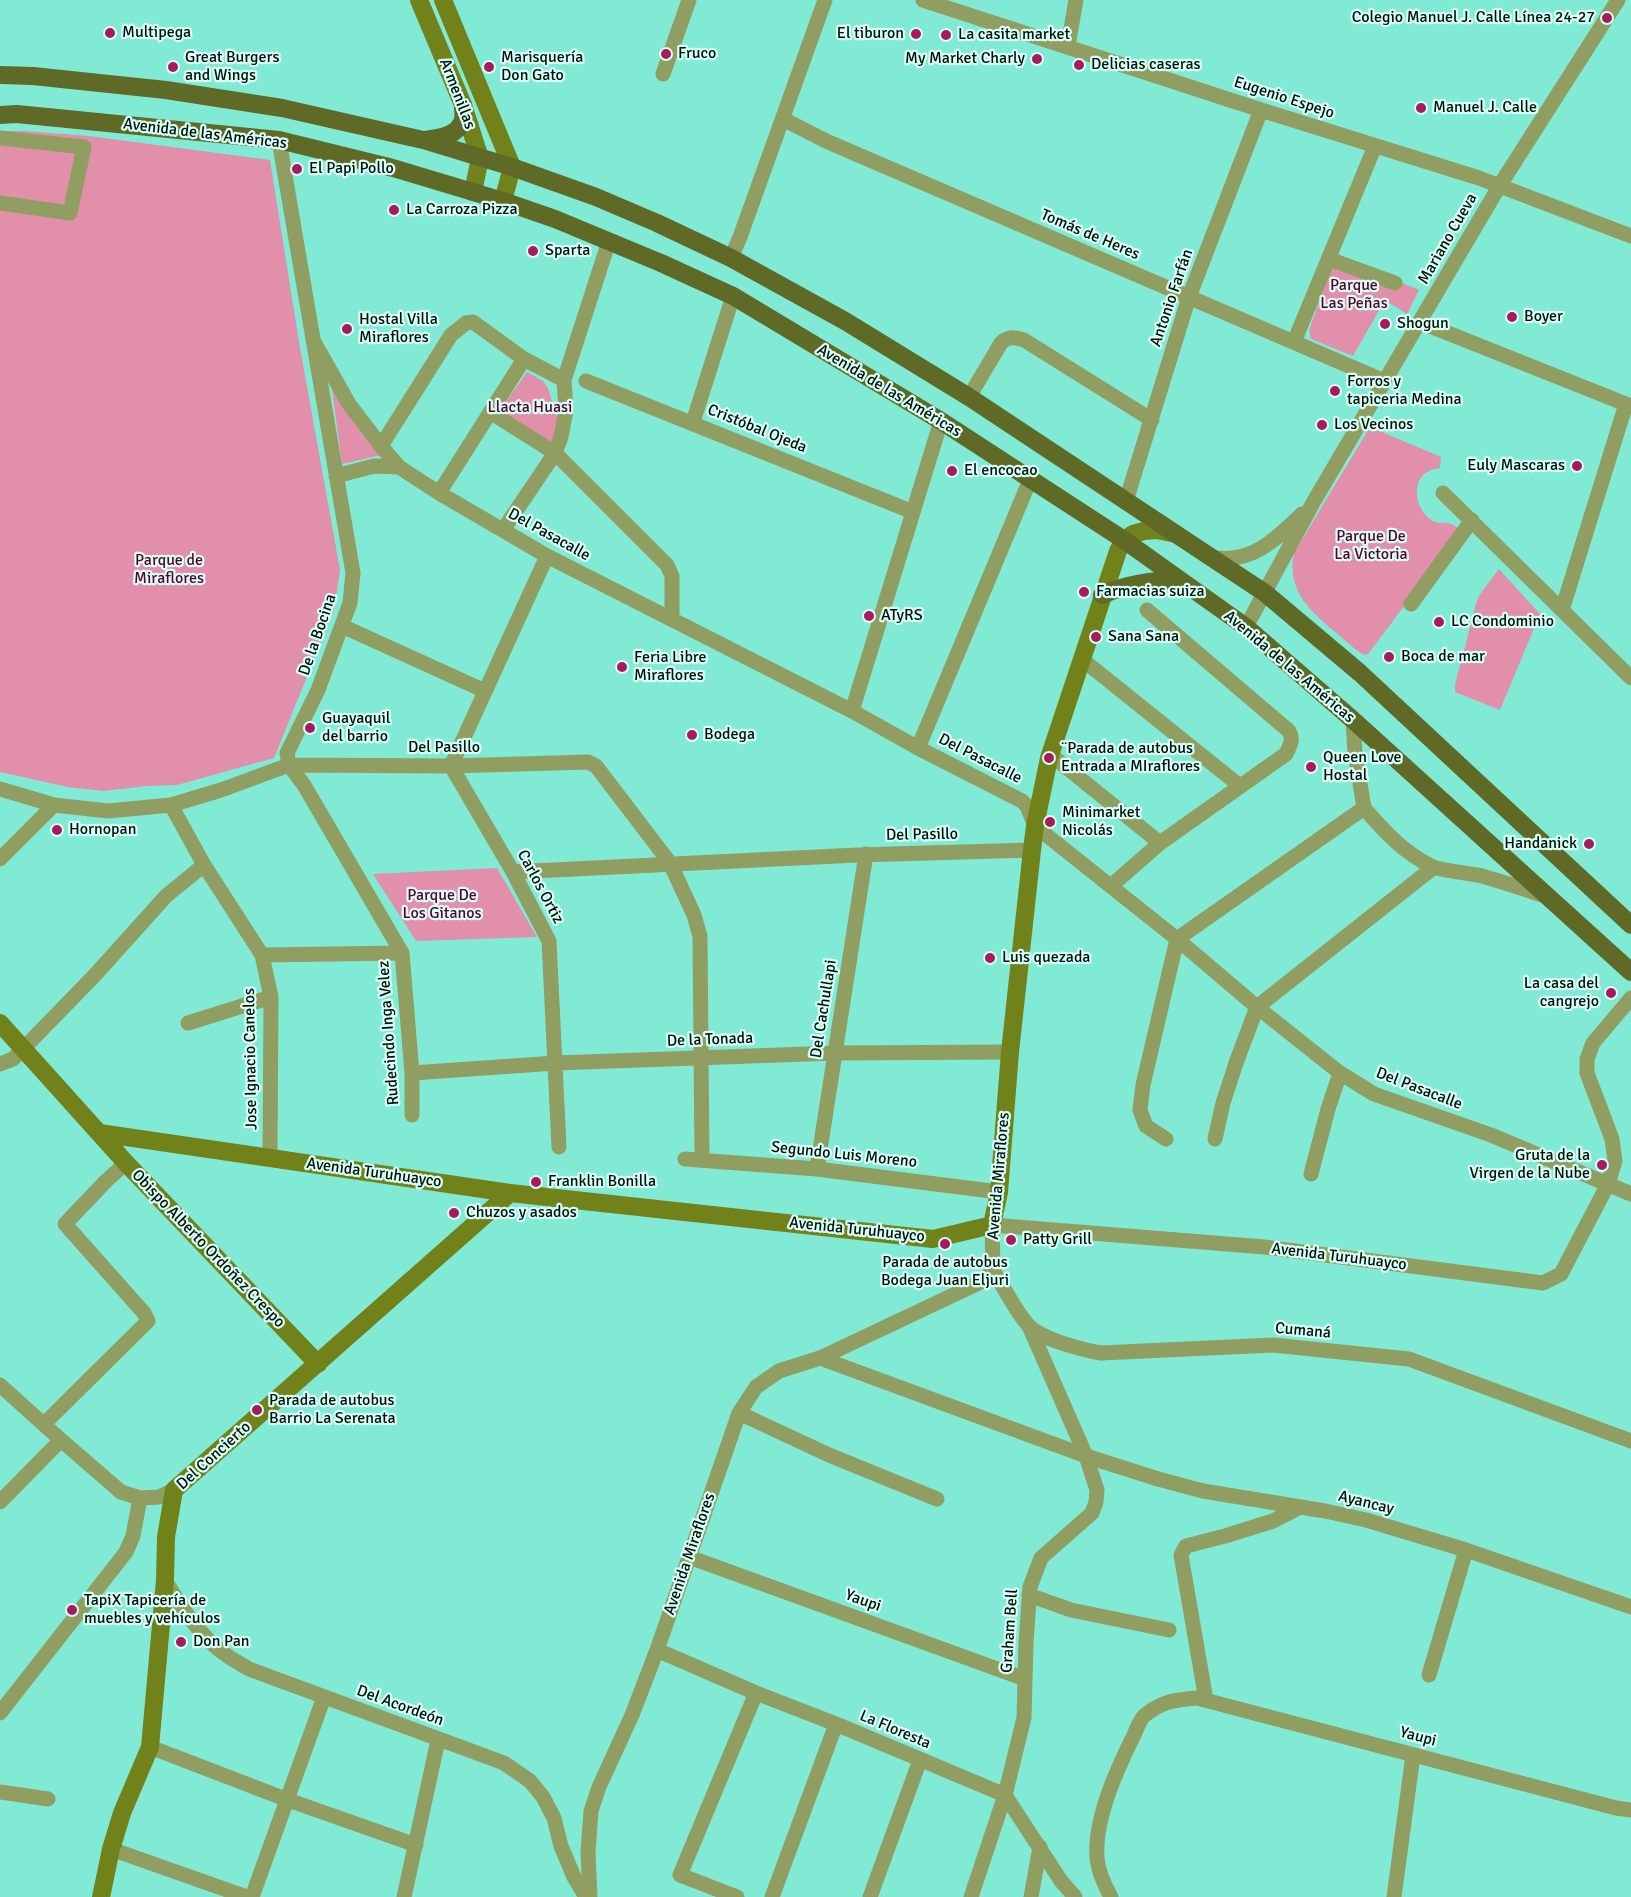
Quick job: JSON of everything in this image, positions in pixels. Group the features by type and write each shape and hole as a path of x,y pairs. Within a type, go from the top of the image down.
{"main road":[{"path":"0,75 33,76 155,89 257,104 423,140 512,167 596,197 731,258 845,321 969,397 1265,593 1360,673 1630,920"},
{"path":"423,140 443,138 456,131 463,120 463,105"},
{"name":"Avenida de las Américas","path":"0,115 17,114 279,140 393,168 555,219 733,296 940,421 1124,540 1246,627 1353,720 1631,972"},
{"path":"1102,595 1136,584 1178,580"}],"street":[{"name":"Armenillas","path":"419,0 463,105 480,158 473,192"},
{"name":"Armenillas","path":"443,0 512,167"},
{"path":"663,74 689,0"},
{"path":"731,258 825,0"},
{"name":"Eugenio Espejo","path":"923,0 1500,185 1631,234"},
{"path":"1068,46 1076,0"},
{"name":"Mariano Cueva","path":"1246,627 1314,501 1500,185 1618,0"},
{"name":"Antonio Farfán","path":"1126,501 1189,297 1261,110"},
{"name":"Tomás de Heres","path":"783,119 826,141 1384,381"},
{"path":"0,138 84,147 70,213 0,202"},
{"name":"Del Pasacalle","path":"279,140 336,476"},
{"path":"1294,342 1375,146"},
{"path":"503,201 512,167"},
{"path":"503,530 555,453 566,410 564,380 609,241"},
{"path":"1329,259 1395,283"},
{"path":"693,422 733,296"},
{"path":"381,446 451,335 466,323 473,322 524,359 564,380"},
{"path":"1420,322 1628,405 1562,610"},
{"path":"969,397 1001,344 1005,339 1016,338 1023,340 1152,420"},
{"name":"Del Pasacalle","path":"314,342 350,404 381,446 399,467 439,493 547,556 852,711 918,748 1022,801 1027,806 1035,826 1112,886 1340,1073 1374,1094 1491,1135 1631,1194"},
{"path":"439,493 524,359"},
{"name":"Cristóbal Ojeda","path":"586,381 913,512"},
{"path":"490,412 555,453 666,565 672,576 672,619"},
{"path":"852,711 940,421"},
{"path":"336,476 374,466 399,467"},
{"name":"De la Bocina","path":"289,765 287,753 318,690 350,603 353,573 336,476"},
{"path":"918,748 1030,480"},
{"path":"1443,493 1631,678"},
{"name":"Mariano Cueva","path":"1209,557 1243,558 1264,547 1314,501"},
{"path":"1411,604 1472,520"},
{"path":"1124,540 1144,531 1157,530 1176,534"},
{"name":"Avenida Miraflores","path":"588,1897 591,1811 657,1650 740,1413 756,1388 779,1371 820,1358 982,1281 993,1270 992,1225 999,1192 1010,1052 1035,826 1051,755 1102,595 1124,540"},
{"path":"451,766 547,556"},
{"path":"1112,886 1160,843 1286,754 1292,741 1289,731 1147,610"},
{"path":"342,626 484,691"},
{"path":"1083,660 1240,786"},
{"path":"1353,720 1355,753 1364,808 1390,837 1413,855 1434,867 1482,876 1551,899"},
{"path":"1051,755 1160,843"},
{"name":"Del Pasillo","path":"0,789 54,805 108,811 171,806 289,765 451,766 588,762 596,766 670,863"},
{"name":"Rudecindo Inga Velez","path":"289,765 304,785 402,952 412,1073 412,1115"},
{"name":"Carlos Ortiz","path":"451,766 513,872 549,941 559,1147"},
{"path":"0,859 54,805"},
{"name":"Jose Ignacio Canelos","path":"171,806 204,865 262,955 271,997 270,1157"},
{"path":"1166,1138 1146,1126 1140,1110 1143,1084 1177,939 1364,808"},
{"name":"Del Pasillo","path":"513,872 866,854 1032,850"},
{"name":"Del Cachullapi","path":"817,1169 866,854"},
{"path":"670,863 694,915 700,936 702,1159"},
{"path":"0,1064 13,1059 95,975 166,896 204,865"},
{"path":"1215,1139 1230,1083 1257,1007 1434,867"},
{"path":"262,955 402,952"},
{"path":"188,1023 271,997"},
{"name":"Avenida Turuhuayco","path":"99,1133 510,1193 933,1239 992,1225 1264,1247 1543,1283 1562,1274 1608,1184 1615,1161 1612,1139 1587,1073 1587,1059 1593,1042 1631,998"},
{"path":"0,1023 99,1133"},
{"name":"De la Tonada","path":"412,1073 556,1063 835,1053 1010,1052"},
{"path":"1311,1174 1340,1073"},
{"name":"Obispo Alberto Ordoñez Crespo","path":"99,1133 318,1364"},
{"name":"Segundo Luis Moreno","path":"685,1159 817,1169 999,1192"},
{"path":"44,1424 148,1321 144,1313 65,1224 126,1163"},
{"name":"Del Concierto","path":"101,1897 111,1849 150,1747 165,1580 166,1537 174,1490 510,1193"},
{"path":"993,1270 1029,1326"},
{"name":"Cumaná","path":"1029,1326 1063,1343 1101,1353 1273,1346 1409,1359 1631,1441"},
{"name":"Graham Bell","path":"971,1897 1005,1795 1024,1718 1030,1587 1041,1557 1092,1513 1096,1502 1097,1490 1086,1455 1029,1326"},
{"name":"Ayancay","path":"820,1358 1086,1455 1203,1491 1366,1520 1466,1550 1631,1608"},
{"path":"0,1385 121,1492 140,1498 159,1497 174,1490"},
{"path":"740,1413 829,1455 937,1499"},
{"path":"0,1502 61,1440"},
{"path":"0,1712 126,1552 133,1536 140,1498"},
{"path":"1111,1897 1097,1859 1099,1830 1122,1760 1143,1716 1168,1701 1201,1699 1181,1555 1186,1546 1273,1521 1300,1507"},
{"path":"1429,1675 1466,1550"},
{"name":"Yaupi","path":"689,1557 1025,1679"},
{"name":"Del Acordeón","path":"165,1580 179,1605 196,1625 223,1653 249,1669 504,1763 530,1781 543,1797 554,1818 561,1846 574,1877 588,1897"},
{"path":"1029,1595 1071,1610 1169,1630"},
{"name":"La Floresta","path":"657,1650 1005,1795"},
{"path":"737,1897 680,1875 756,1693"},
{"path":"252,1897 324,1697"},
{"name":"Yaupi","path":"1201,1699 1616,1808 1631,1809"},
{"path":"772,1897 836,1724"},
{"path":"404,1897 438,1740"},
{"path":"150,1747 288,1800 416,1845"},
{"path":"1394,1897 1413,1755"},
{"path":"870,1897 920,1760"},
{"path":"0,1792 48,1799"},
{"path":"1005,1795 1061,1881 1075,1897"},
{"path":"1030,1897 1040,1847"},
{"path":"111,1849 247,1897"}],"green space":[{"name":"Parque de Miraflores","path":"0,131 89,136 270,160 299,342 340,570 334,610 274,758 177,785 103,791 68,787 0,772"},
{"name":"Parque Las Peñas","path":"1336,255 1419,290 1407,314 1385,300 1353,356 1311,339 1309,330"},
{"name":"Llacta Huasi","path":"527,372 543,381 548,388 557,417 558,427 548,450 498,413"},
{"path":"332,389 362,434 381,455 342,464"},
{"name":"Parque De La Victoria","path":"1370,427 1441,457 1440,468 1430,470 1419,481 1417,497 1419,505 1430,519 1450,524 1461,531 1368,654 1364,655 1311,610 1298,590 1293,567 1294,553"},
{"path":"1499,569 1540,614 1500,710 1455,692 1455,684 1478,597"},
{"name":"Parque De Los Gitanos","path":"497,868 537,937 416,941 373,874"}],"place":[{"name":"Colegio Manuel J. Calle Línea 24-27","path":"1607,18"},
{"name":"Multipega","path":"110,33"},
{"name":"El tiburon","path":"916,34"},
{"name":"La casita market","path":"946,35"},
{"name":"Fruco","path":"666,54"},
{"name":"My Market Charly","path":"1037,59"},
{"name":"Delicias caseras","path":"1079,65"},
{"name":"Great Burgers and Wings","path":"173,67"},
{"name":"Marisquería Don Gato","path":"489,67"},
{"name":"Manuel J. Calle","path":"1421,108"},
{"name":"El Papi Pollo","path":"297,169"},
{"name":"La Carroza Pizza","path":"394,210"},
{"name":"Sparta","path":"533,251"},
{"name":"Boyer","path":"1512,317"},
{"name":"Shogun","path":"1385,324"},
{"name":"Hostal Villa Miraflores","path":"347,329"},
{"name":"Forros y tapiceria Medina","path":"1335,391"},
{"name":"Los Vecinos","path":"1322,425"},
{"name":"Euly Mascaras","path":"1577,466"},
{"name":"El encocao","path":"952,471"},
{"name":"Farmacias suiza","path":"1084,592"},
{"name":"ATyRS","path":"869,616"},
{"name":"LC Condominio","path":"1439,622"},
{"name":"Sana Sana","path":"1096,637"},
{"name":"Boca de mar","path":"1389,657"},
{"name":"Feria Libre Miraflores","path":"622,667"},
{"name":"Guayaquil del barrio","path":"310,728"},
{"name":"Bodega","path":"692,735"},
{"name":"¨Parada de autobus Entrada a MIraflores","path":"1049,758"},
{"name":"Queen Love Hostal","path":"1311,767"},
{"name":"Minimarket Nicolás","path":"1050,822"},
{"name":"Hornopan","path":"57,830"},
{"name":"Handanick","path":"1589,844"},
{"name":"Luis quezada","path":"990,958"},
{"name":"La casa del cangrejo","path":"1611,993"},
{"name":"Gruta de la Virgen de la Nube","path":"1602,1165"},
{"name":"Franklin Bonilla","path":"536,1182"},
{"name":"Chuzos y asados","path":"454,1213"},
{"name":"Patty Grill","path":"1011,1240"},
{"name":"Parada de autobus Bodega Juan Eljuri","path":"945,1244"},
{"name":"Parada de autobus Barrio La Serenata","path":"257,1410"},
{"name":"TapiX Tapicería de muebles y vehículos","path":"72,1610"},
{"name":"Don Pan","path":"181,1642"}]}
